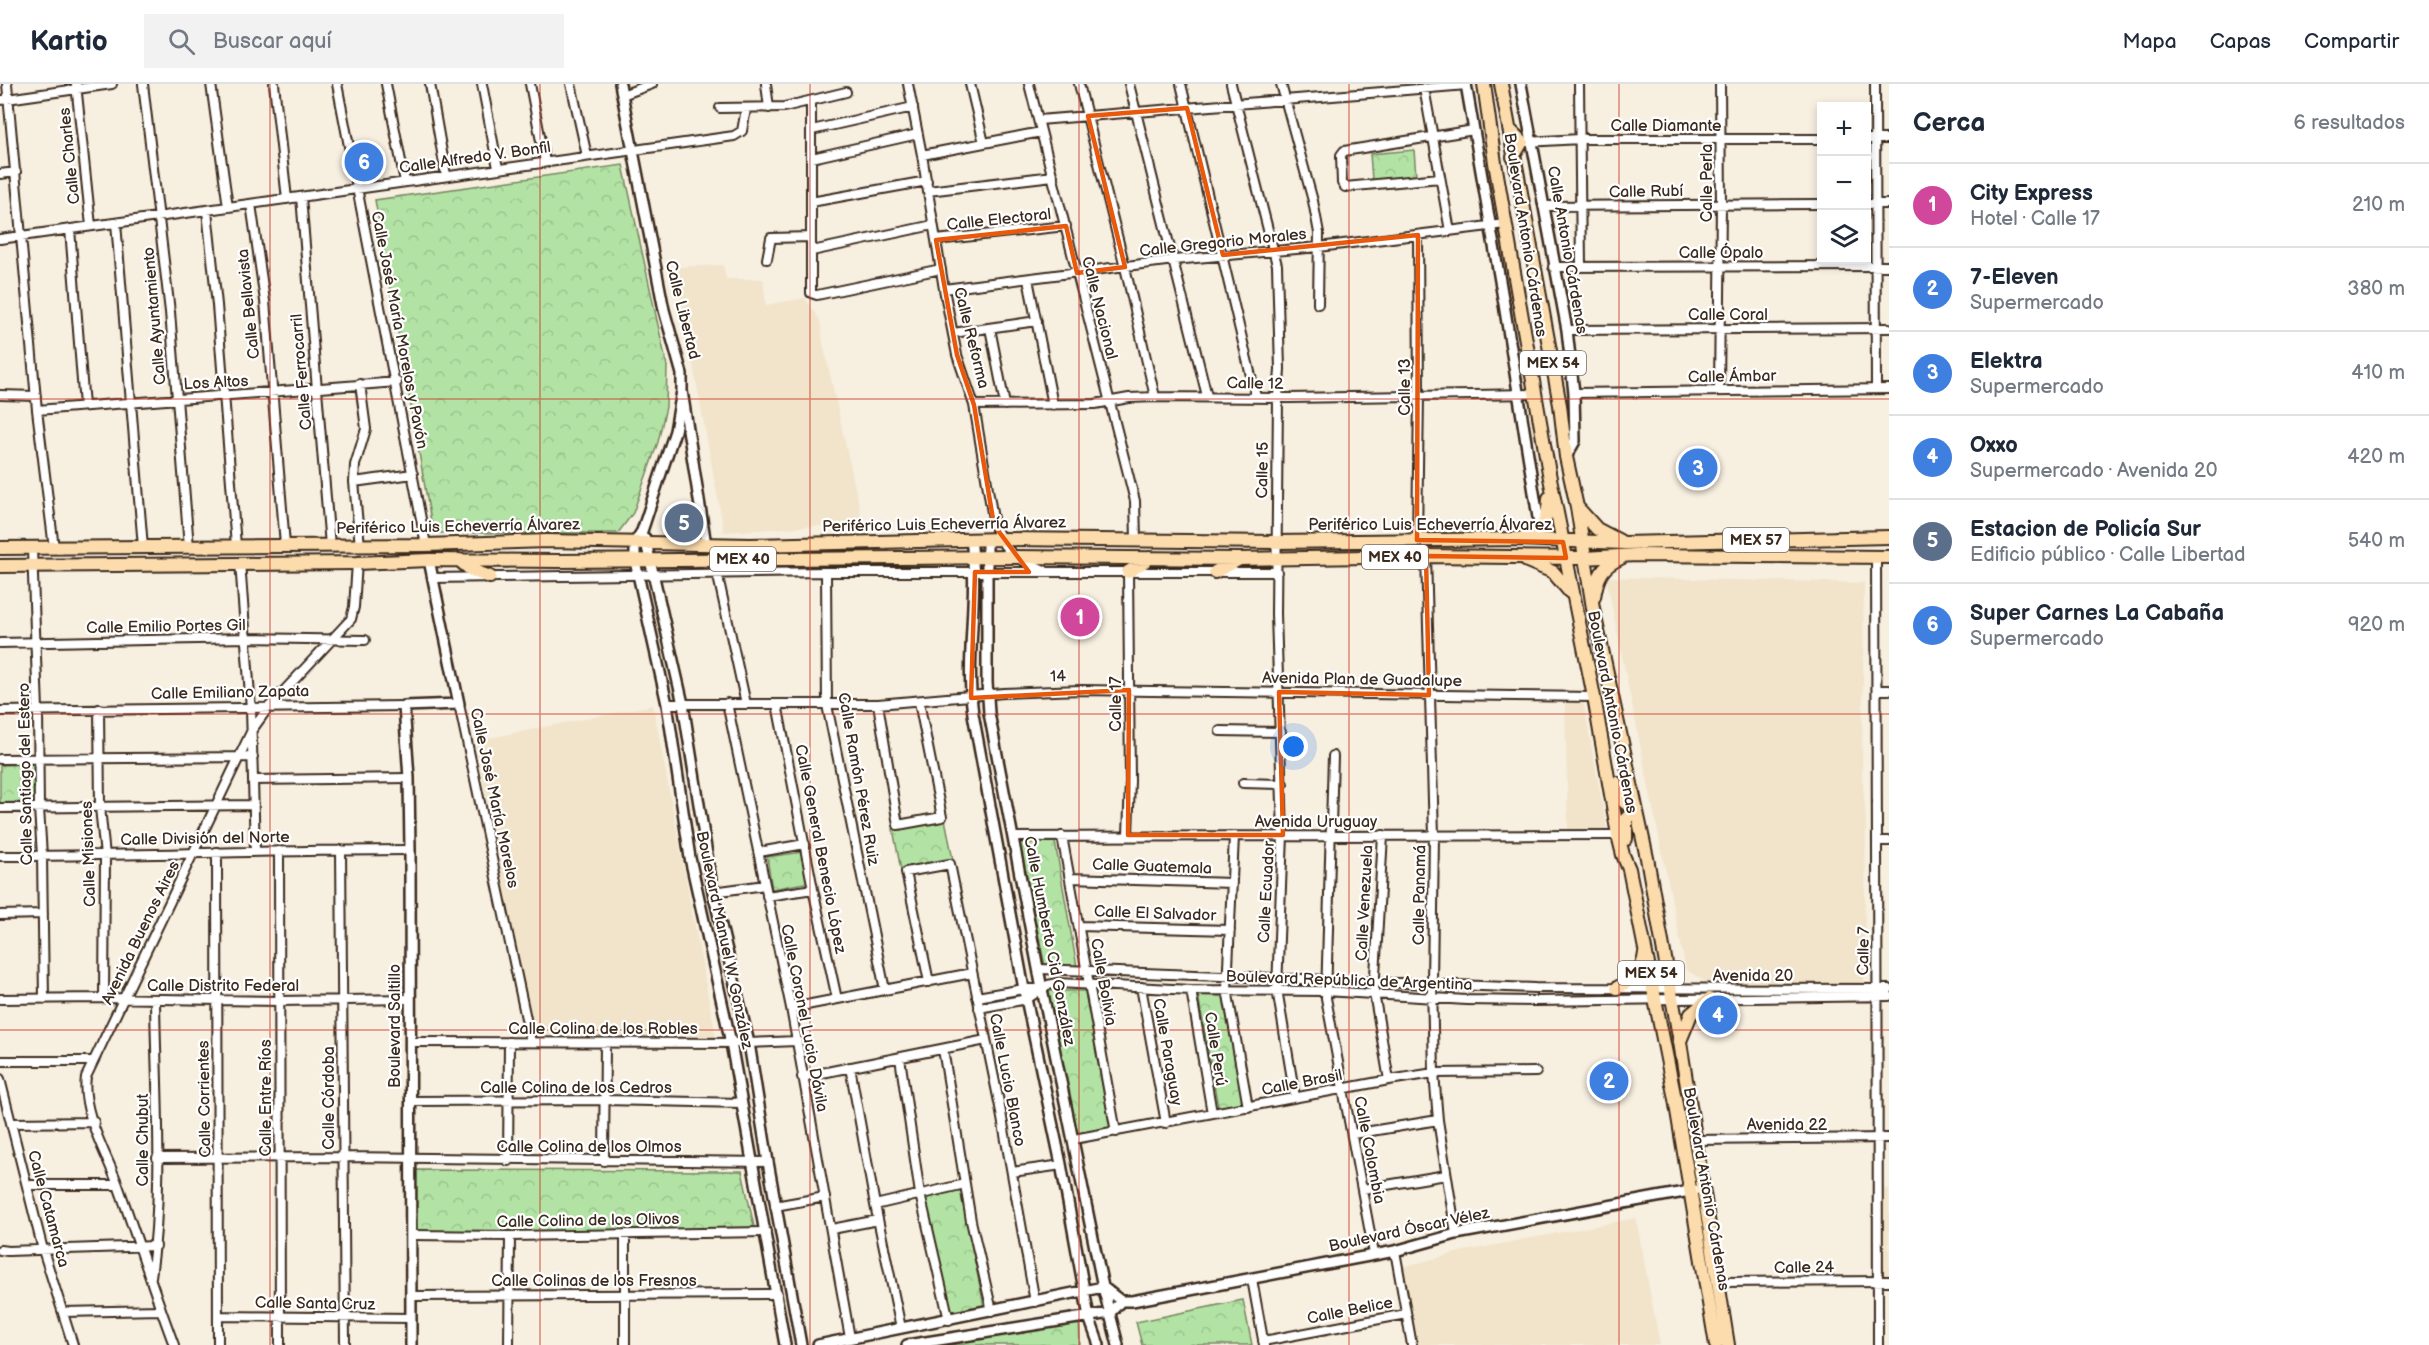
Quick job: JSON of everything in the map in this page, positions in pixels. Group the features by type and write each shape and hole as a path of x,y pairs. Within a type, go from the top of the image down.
{"main road":[{"name":"Boulevard Antonio Cárdenas","path":"1484,84 1505,224 1549,473 1594,697 1618,835 1629,869 1655,994 1716,1345"},
{"name":"Boulevard Antonio Cárdenas","path":"1501,84 1509,129 1522,142 1514,157 1558,393 1566,457 1577,507 1593,608 1650,875 1680,1042 1728,1345"},
{"path":"1487,99 1500,133 1522,142"},
{"path":"1495,163 1504,148 1522,142"},
{"path":"1518,539 1540,530 1548,516 1549,473"},
{"path":"1577,507 1597,529 1624,543"},
{"name":"Periférico Luis Echeverría Álvarez","path":"0,548 404,546 641,538 706,545 987,539 1276,542 1518,539 1624,543 1889,537"},
{"path":"357,562 359,557 365,554 390,552 404,546"},
{"path":"1593,608 1595,587 1604,568 1611,562 1636,555"},
{"name":"Periférico Luis Echeverría Álvarez","path":"0,566 459,560 650,567 1016,557 1584,558 1636,555 1889,558"},
{"path":"1514,557 1541,565 1553,572 1562,580 1575,604"},
{"path":"1128,572 1149,558"},
{"path":"1215,572 1240,559"},
{"path":"459,560 471,570 490,577"},
{"path":"1583,647 1601,646"},
{"path":"1601,738 1611,753 1620,798 1625,804 1636,809"},
{"path":"1629,869 1625,825 1630,813 1636,809"},
{"path":"1617,988 1630,980 1642,968 1645,946"},
{"path":"1680,1042 1691,1014 1709,999"}],"street":[{"path":"7,84 4,99 16,172 37,410 54,548"},
{"path":"4,99 76,86 112,84"},
{"name":"Calle Ayuntamiento","path":"143,84 170,312 189,547"},
{"path":"211,84 228,207"},
{"path":"274,84 287,199"},
{"name":"Calle José María Morelos y Pavón","path":"337,84 397,382 426,545"},
{"path":"386,84 405,182"},
{"path":"430,84 446,175"},
{"path":"482,84 498,168"},
{"path":"530,84 545,162"},
{"path":"571,84 587,156"},
{"name":"Calle Libertad","path":"620,84 664,310 682,374 682,391 706,545"},
{"path":"622,95 652,84"},
{"path":"766,84 770,108"},
{"name":"Calle Reforma","path":"908,84 927,181 944,289 957,355 974,405 994,525 1001,539 1016,557 1048,572"},
{"path":"970,84 984,143"},
{"name":"Calle Nacional","path":"1029,84 1135,501 1136,539"},
{"path":"1079,84 1155,397"},
{"path":"1129,84 1207,396"},
{"path":"1180,84 1256,397"},
{"name":"Calle 15","path":"1231,84 1275,250 1280,300 1276,542"},
{"path":"1281,84 1313,201 1319,247 1318,304"},
{"path":"1039,120 1466,84 1540,530"},
{"name":"Calle Antonio Cárdenas","path":"1521,84 1522,142 1543,206 1567,330 1574,393 1575,441 1566,457"},
{"path":"1579,84 1581,267"},
{"name":"Calle Perla","path":"1719,84 1721,205 1719,390"},
{"path":"1875,84 1871,139 1876,204 1876,389"},
{"name":"Calle Charles","path":"76,86 91,226"},
{"path":"1424,88 1450,231"},
{"path":"720,108 794,106 846,92"},
{"path":"811,101 812,251 810,285 813,294 941,269"},
{"path":"812,130 913,107"},
{"name":"Calle Alfredo V. Bonfil","path":"0,239 734,136 740,134 743,129 746,109"},
{"path":"1440,178 1348,188 1342,183 1341,155 1344,152 1474,130"},
{"path":"922,155 1041,132"},
{"path":"812,158 918,134"},
{"name":"Calle Diamante","path":"1522,142 1580,139 1817,139"},
{"path":"1871,139 1889,139"},
{"path":"0,174 16,172"},
{"path":"928,191 1053,176"},
{"path":"811,202 927,181"},
{"name":"Calle Ferrocarril","path":"301,197 330,546"},
{"name":"Calle Bellavista","path":"251,204 265,301 285,545"},
{"name":"Calle Rubí","path":"1543,206 1817,204"},
{"path":"1871,204 1889,204"},
{"path":"207,210 236,546"},
{"path":"116,223 143,547"},
{"name":"Calle Gregorio Morales","path":"944,289 1174,260 1319,247 1505,224"},
{"path":"812,251 933,225"},
{"name":"Calle Electoral","path":"936,240 1066,226"},
{"path":"70,229 84,406"},
{"name":"Calle 13","path":"1417,540 1418,235"},
{"path":"767,259 771,238 811,237"},
{"name":"Calle Ópalo","path":"1553,267 1889,266"},
{"path":"1028,279 1053,405"},
{"path":"953,333 1037,321"},
{"path":"990,328 1005,405"},
{"name":"Calle Coral","path":"1567,330 1889,328"},
{"name":"Los Altos","path":"37,410 397,382"},
{"path":"360,384 366,429 355,465 354,482 360,546"},
{"name":"Calle Ámbar","path":"1574,393 1889,389"},
{"path":"641,538 675,431 682,391"},
{"name":"Calle 12","path":"974,405 1095,404 1155,397 1278,398 1535,394"},
{"path":"0,395 36,396"},
{"path":"354,482 412,474"},
{"name":"Boulevard Manuel W. González","path":"641,538 683,704 713,892 749,1043 801,1345"},
{"name":"Boulevard Manuel W. González","path":"641,538 636,567 667,704 697,894 731,1043 785,1345"},
{"name":"Calle Humberto Cid González","path":"987,539 975,572 971,698 1025,994 1086,1291 1089,1317 1099,1345"},
{"name":"Calle Humberto Cid González","path":"971,540 987,572 988,696 1042,989 1103,1287 1118,1345"},
{"name":"Calle Ecuador","path":"1276,542 1283,784 1277,989 1295,1097"},
{"name":"Calle Santiago del Estero","path":"32,549 42,856 44,999"},
{"name":"Calle Panamá","path":"1426,556 1434,836 1432,983 1434,1073 1438,1120 1456,1234"},
{"name":"Calle 7","path":"1876,558 1879,841 1878,1345"},
{"name":"Calle José María Morelos","path":"429,560 531,1042"},
{"path":"240,562 251,709 255,851"},
{"name":"Avenida Buenos Aires","path":"174,1345 84,1092 86,1077 252,730 268,708 333,640 354,613 357,562"},
{"path":"432,578 490,577 636,567"},
{"path":"650,567 717,572 1277,572"},
{"path":"717,572 746,704"},
{"name":"Calle Ramón Pérez Ruiz","path":"826,572 827,705 885,990"},
{"name":"Calle 17","path":"1128,572 1130,781 1128,835"},
{"name":"Calle Emilio Portes Gil","path":"0,643 246,638 365,640"},
{"name":"Avenida Plan de Guadalupe","path":"1129,690 1594,697"},
{"name":"14","path":"667,704 878,705 1050,691 1129,690"},
{"path":"1877,690 1889,690"},
{"path":"878,705 898,825 942,817 919,702"},
{"name":"Calle Coronel Lucio Dávila","path":"727,703 790,1008 850,1338"},
{"name":"Calle Emiliano Zapata","path":"0,711 251,709 459,704"},
{"name":"Calle General Benecio López","path":"777,704 837,999"},
{"name":"Boulevard Saltillo","path":"404,706 409,778 410,850 411,1345"},
{"name":"Calle Misiones","path":"99,710 100,807 105,856 105,998"},
{"path":"1220,731 1281,732"},
{"name":"Calle Colombia","path":"1334,756 1326,991 1374,1254"},
{"path":"0,759 253,757"},
{"path":"253,780 409,778"},
{"path":"1243,783 1283,784"},
{"path":"0,808 254,805"},
{"path":"994,829 1012,826"},
{"name":"Avenida Uruguay","path":"1014,837 1618,835"},
{"path":"1234,836 1227,989 1248,1107"},
{"name":"Calle Venezuela","path":"1383,836 1374,993 1389,1080"},
{"name":"Calle Bolivia","path":"1062,837 1116,1132"},
{"path":"1879,841 1889,841"},
{"path":"759,852 805,844"},
{"name":"Calle Córdoba","path":"341,850 345,1345"},
{"name":"Calle División del Norte","path":"0,856 410,850"},
{"name":"Calle Entre Ríos","path":"279,851 280,1345"},
{"name":"Calle Corrientes","path":"217,852 218,1345"},
{"name":"Calle Lucio Blanco","path":"929,982 906,872 950,864 1012,1172 1035,1302"},
{"name":"Calle Guatemala","path":"1070,878 1232,883"},
{"path":"713,892 765,885"},
{"path":"767,896 813,889"},
{"path":"0,915 43,914"},
{"name":"Calle El Salvador","path":"1079,926 1230,930"},
{"name":"Boulevard República de Argentina","path":"1040,969 1227,978 1535,988 1617,988"},
{"path":"790,1008 972,973"},
{"name":"Boulevard República de Argentina","path":"1025,994 1058,983 1191,990 1326,991 1432,996 1466,1000 1535,1001 1655,994"},
{"name":"Calle Paraguay","path":"1141,987 1166,1122"},
{"path":"1535,988 1535,1001"},
{"name":"Avenida 20","path":"1617,988 1655,994 1877,992 1889,996"},
{"name":"Avenida 20","path":"1655,994 1709,999 1877,992 1889,989"},
{"name":"Calle Perú","path":"1191,990 1212,1113"},
{"path":"977,997 1025,994"},
{"path":"979,1008 1025,994"},
{"name":"Calle Distrito Federal","path":"0,999 279,1001 410,999"},
{"name":"Calle Chubut","path":"151,1279 156,1245 155,1000"},
{"name":"Calle Colina de los Robles","path":"411,1042 749,1043 796,1041"},
{"path":"802,1077 986,1041"},
{"path":"508,1161 509,1042"},
{"path":"604,1161 605,1043"},
{"path":"943,1049 971,1221 992,1311"},
{"path":"900,1058 920,1194 949,1320"},
{"path":"0,1062 92,1061"},
{"path":"850,1067 875,1205 901,1328"},
{"name":"Calle Brasil","path":"1074,1139 1434,1073 1536,1072"},
{"name":"Calle Catamarca","path":"0,1079 43,1250 73,1345"},
{"name":"Calle Colina de los Cedros","path":"410,1101 604,1100 742,1103"},
{"path":"1353,1134 1438,1120"},
{"path":"12,1123 94,1122"},
{"name":"Avenida 22","path":"1695,1140 1889,1138"},
{"name":"Calle Colina de los Olmos","path":"157,1158 343,1157 410,1160 768,1162"},
{"path":"1012,1172 1055,1166"},
{"path":"1363,1188 1446,1175"},
{"path":"875,1205 965,1184"},
{"path":"28,1185 118,1185"},
{"name":"Boulevard Óscar Vélez","path":"1121,1301 1132,1301 1252,1279 1395,1251 1456,1234 1703,1189"},
{"path":"776,1206 825,1197"},
{"path":"832,1229 878,1220"},
{"name":"Calle Colina de los Olivos","path":"411,1235 510,1236 766,1232"},
{"path":"625,1235 625,1345"},
{"path":"508,1345 510,1236"},
{"path":"0,1250 156,1245"},
{"path":"1395,1251 1412,1345"},
{"path":"1252,1279 1264,1343"},
{"name":"Calle 24","path":"1718,1282 1889,1281"},
{"path":"818,1345 970,1316 1103,1287 1121,1301 1110,1313 907,1345"},
{"name":"Calle Colinas de los Fresnos","path":"411,1296 777,1294"},
{"path":"63,1312 161,1310"},
{"name":"Calle Belice","path":"1264,1343 1406,1314"},
{"name":"Calle Santa Cruz","path":"218,1316 411,1318"},
{"path":"970,1316 973,1333"}],"highlighted area":[{"path":"1187,108 1223,255 1418,235 1417,540 1563,542 1566,558 1426,556 1429,695 1279,692 1283,835 1128,835 1129,690 971,698 975,572 1029,572 994,525 974,405 957,355 936,240 1066,226 1077,273 1125,267 1088,116"}],"shaded area":[{"path":"723,265 726,279 763,279 766,305 805,298 820,320 823,343 863,523 724,532 675,267"},
{"path":"1606,577 1864,583 1862,774 1866,819 1864,984 1708,983 1686,970"},
{"path":"1583,701 1607,829 1568,829 1565,702"},
{"path":"653,705 717,1043 534,1039 475,741"},
{"path":"1883,1189 1889,1189 1889,1275 1884,1275"},
{"path":"1636,1218 1660,1345 1417,1345 1402,1267 1464,1251"}],"green space":[{"path":"1414,150 1416,176 1372,180 1370,154"},
{"path":"623,165 667,366 666,407 658,442 633,513 618,533 433,533 375,200"},
{"path":"34,764 34,804 0,804 0,765"},
{"path":"945,819 953,860 901,870 893,829"},
{"path":"1055,842 1077,967 1045,966 1019,843"},
{"path":"803,852 810,882 772,889 767,857"},
{"path":"1048,991 1085,991 1110,1128 1075,1135"},
{"path":"1198,995 1223,996 1243,1103 1218,1107"},
{"path":"415,1170 742,1171 755,1231 416,1231"},
{"path":"960,1189 984,1306 949,1312 925,1196"},
{"path":"1243,1300 1252,1345 1142,1345 1136,1322"},
{"path":"1079,1319 1080,1345 937,1345 950,1343"}],"place":[{"name":"Super Carnes La Cabaña","path":"364,162"},
{"name":"Elektra","path":"1698,468"},
{"name":"Estacion de Policía Sur","path":"684,523"},
{"name":"City Express","path":"1080,617"},
{"name":"Oxxo","path":"1718,1015"},
{"name":"7-Eleven","path":"1609,1081"}]}
